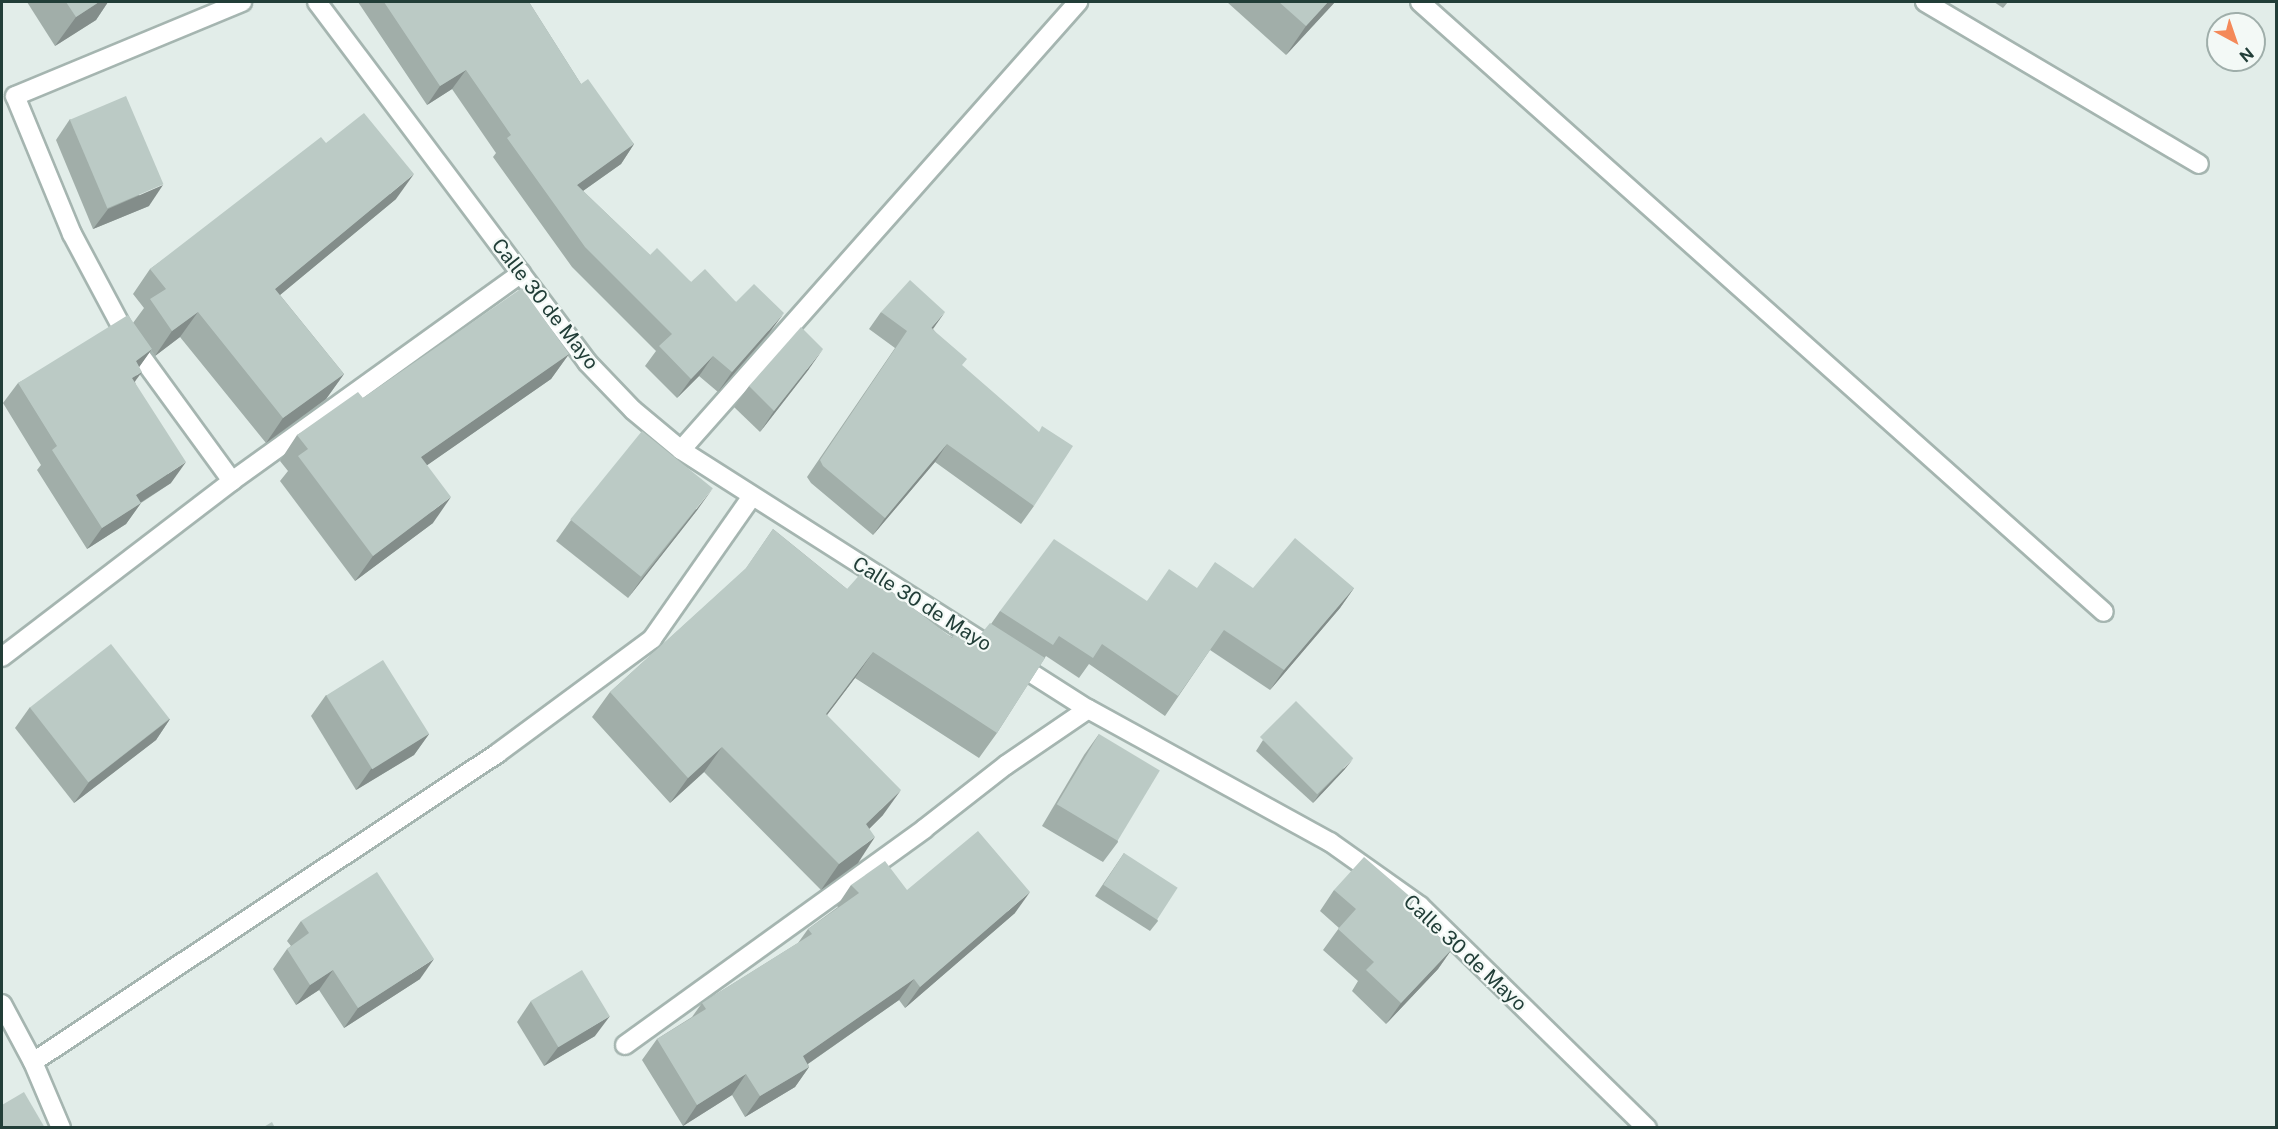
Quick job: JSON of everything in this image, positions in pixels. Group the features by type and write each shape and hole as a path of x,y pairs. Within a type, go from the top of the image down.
{"street":[{"path":"232,482 127,337 72,234 15,96 242,2"},
{"name":"Calle 30 de Mayo","path":"317,2 587,362 633,410 681,450 1088,709 1330,842 1420,906 1647,1128"},
{"path":"681,450 1078,2"},
{"path":"1420,2 2104,612"},
{"path":"1925,2 2199,164"},
{"path":"2,657 232,482 520,273"},
{"path":"33,1062 498,753 652,639 752,496"},
{"path":"624,1045 924,829 1006,765 1088,709"},
{"path":"2,1004 33,1062 61,1128"}],"building":[{"path":"66,2 99,2 76,17"},
{"path":"384,2 529,2 581,84 588,79 634,144 577,185 650,255 657,248 691,282 705,269 736,302 754,284 784,313 732,372 713,356 691,379 659,346 672,334 585,247 507,138 511,135 466,70 440,86"},
{"path":"1279,2 1328,2 1306,26"},
{"path":"126,96 164,184 107,208 70,120"},
{"path":"364,113 414,174 275,289 344,374 283,418 198,312 172,331 150,299 166,289 150,269 321,137 326,143"},
{"path":"910,280 945,312 931,328 967,359 962,365 1039,432 1042,426 1073,446 1034,506 947,444 885,518 823,466 820,460 907,331 881,312"},
{"path":"522,288 569,354 421,457 451,497 373,556 298,456 308,449 297,435 358,392 363,398"},
{"path":"128,315 152,349 136,361 142,372 132,378 186,462 136,495 141,503 102,528 52,450 57,446 18,383"},
{"path":"801,327 823,349 774,411 749,386"},
{"path":"642,431 713,488 641,577 570,520"},
{"path":"773,529 847,589 864,570 952,638 958,628 976,640 990,623 1045,658 997,733 873,652 826,714 901,790 866,824 875,837 839,864 722,747 688,778 610,692 746,568"},
{"path":"1295,538 1354,588 1284,670 1224,630 1178,696 1102,644 1093,658 1059,636 1053,645 1000,611 1054,539 1147,601 1169,569 1197,588 1215,562 1253,588"},
{"path":"111,644 169,719 88,782 30,707"},
{"path":"383,660 429,734 372,769 326,696"},
{"path":"1296,701 1353,758 1317,794 1260,737"},
{"path":"1099,734 1160,771 1118,841 1057,804"},
{"path":"978,831 1030,892 920,987 914,979 803,1056 809,1067 760,1096 746,1074 697,1105 657,1039 706,1009 702,1003 812,934 808,929 859,893 851,885 885,861 907,890"},
{"path":"1124,853 1178,888 1157,920 1103,885"},
{"path":"1364,857 1414,900 1408,907 1452,949 1401,1003 1366,970 1374,962 1338,929 1356,909 1334,890"},
{"path":"377,872 434,959 358,1008 333,970 310,985 287,949 309,933 301,921"},
{"path":"582,970 610,1016 558,1047 531,1001"},
{"path":"24,1092 45,1128 2,1128 2,1105"},
{"path":"272,1122 275,1128 262,1128"}]}
